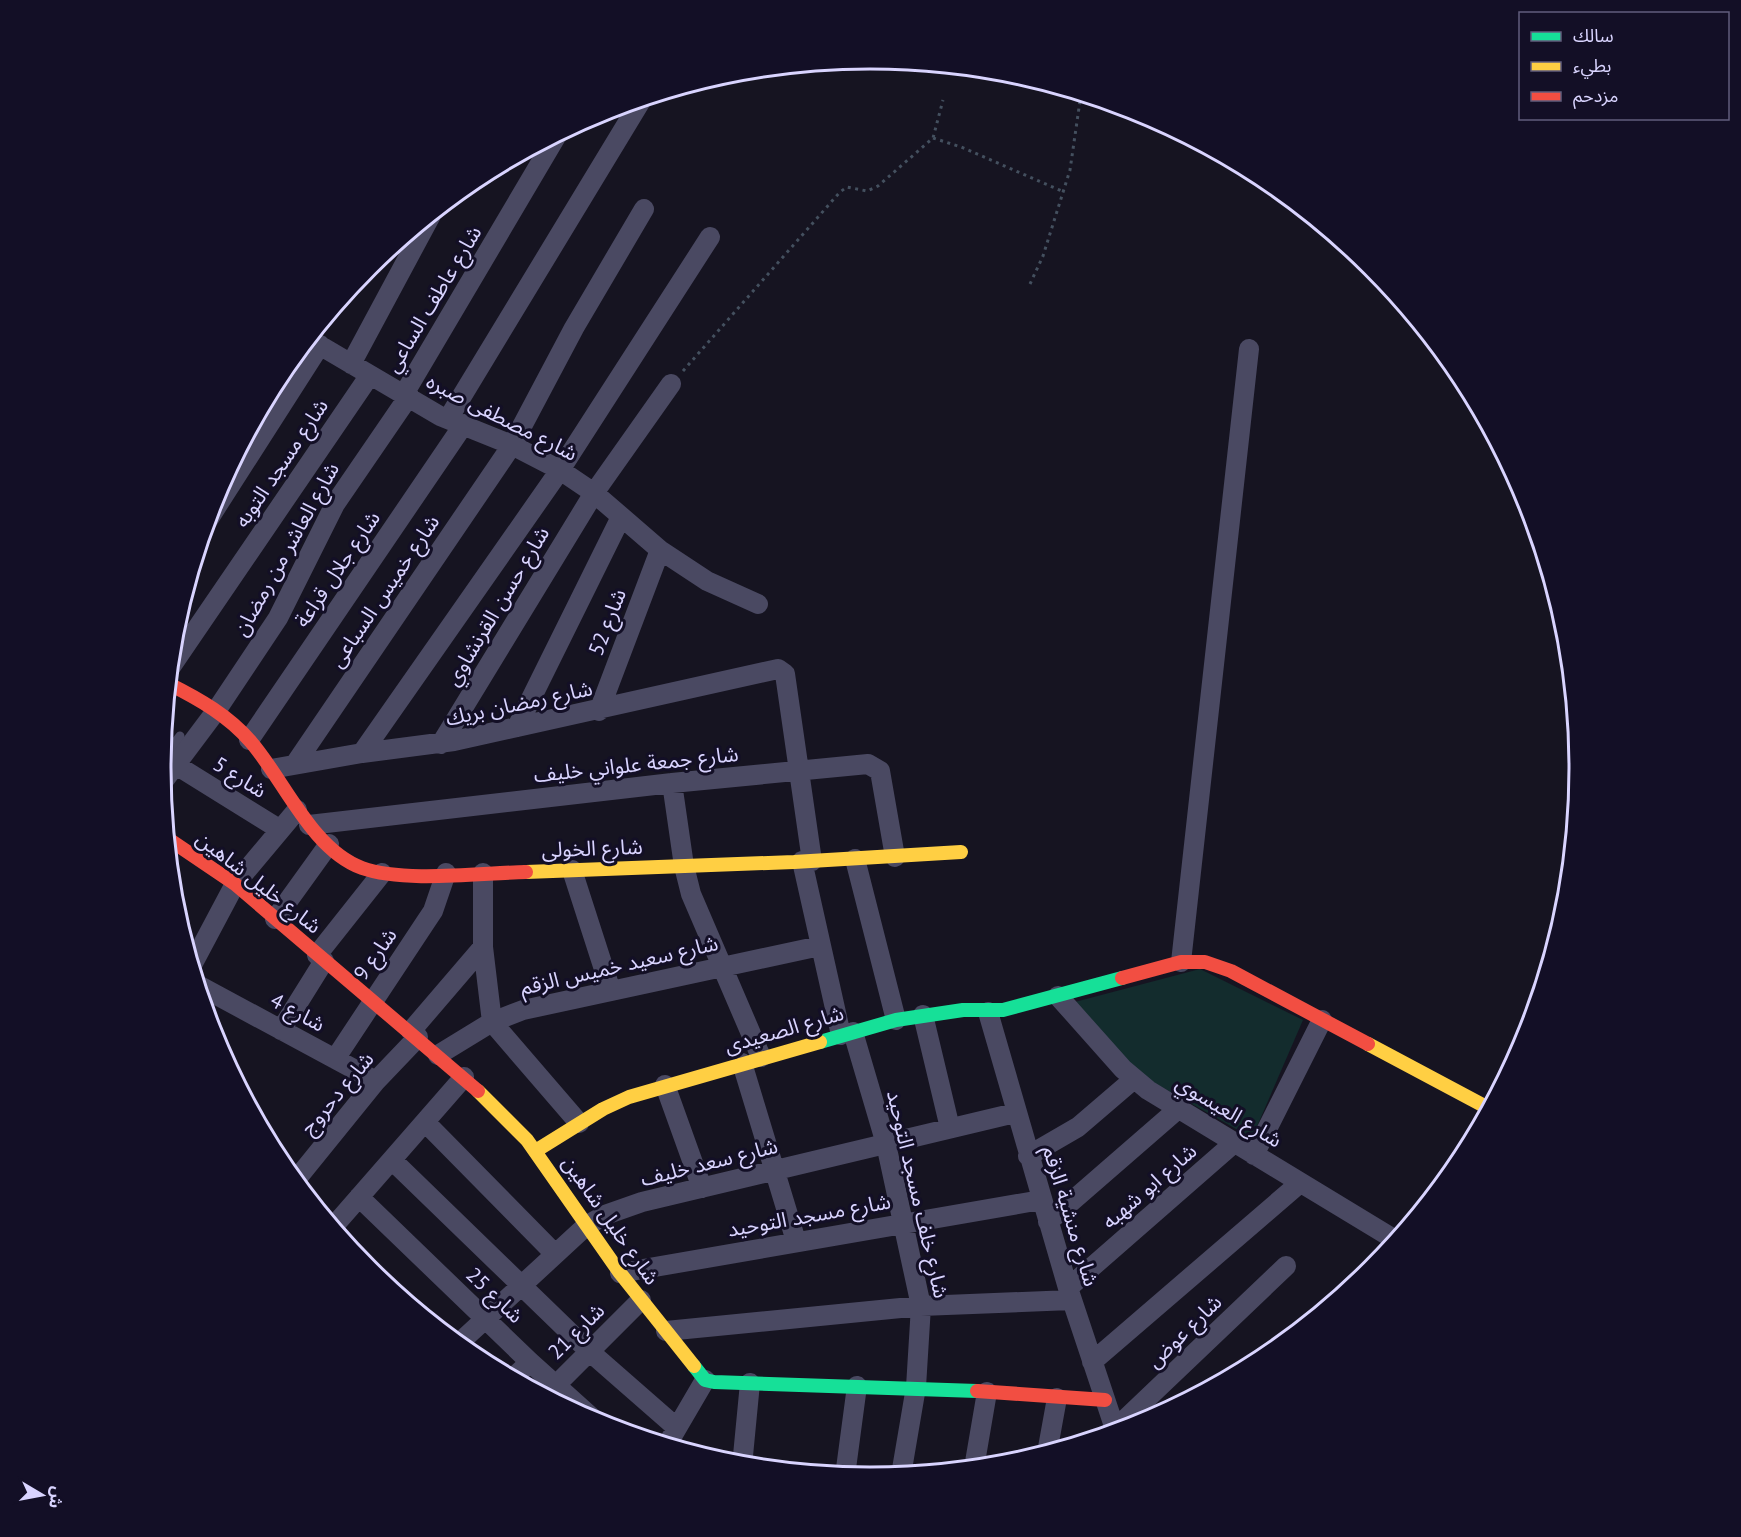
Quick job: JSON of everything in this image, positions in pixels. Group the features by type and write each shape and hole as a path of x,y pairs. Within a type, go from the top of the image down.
{"street":[{"name":"شارع جلال قراعة","path":"249,740 456,422 636,110"},
{"name":"شارع عاطف الساعي","path":"406,395 550,147"},
{"name":"شارع خميس السباعى","path":"295,764 512,445 574,328 644,209"},
{"path":"351,364 421,233"},
{"path":"362,753 560,470 710,237"},
{"name":"شارع مصطفى صبره","path":"316,343 456,422 512,445 560,470 594,493 660,550 708,582 758,604"},
{"path":"1181,962 1249,349"},
{"path":"238,470 307,355"},
{"name":"شارع مسجد التوبه","path":"181,652 370,375"},
{"name":"شارع حسن القرنشاوي","path":"441,744 594,493 671,384"},
{"name":"شارع العاشر من رمضان","path":"171,761 216,711 278,618 334,504 406,395"},
{"path":"517,727 621,517"},
{"name":"شارع 52","path":"599,711 660,550"},
{"name":"شارع رمضان بريك","path":"271,769 362,753 441,744 599,711 776,669"},
{"name":"شارع خلف مسجد التوحيد","path":"776,669 785,674 800,771 807,861 820,946 847,1033 886,1144 905,1223 921,1306 916,1387 902,1467"},
{"name":"شارع الخولى","path":"176,688 216,711 249,740 303,817 329,844 358,866 382,873 483,873 684,866 961,852"},
{"name":"شارع 5","path":"171,764 279,829"},
{"name":"شارع جمعة علواني خليف","path":"303,817 868,764 877,767 880,771 895,857"},
{"path":"672,783 684,866 700,920 720,966 751,1060 775,1170 796,1241"},
{"path":"197,956 235,884 279,829 303,817"},
{"name":"شارع خليل شاهين","path":"175,843 235,884 320,958 373,999 464,1077 537,1150 586,1226 620,1273 705,1380"},
{"path":"275,919 329,844"},
{"path":"855,859 896,1020"},
{"path":"572,870 611,991"},
{"path":"281,1030 320,958 382,873"},
{"name":"شارع 9","path":"335,1059 426,923 446,873"},
{"path":"483,873 483,947 492,1022 579,1123"},
{"name":"شارع سعيد خميس الزقم","path":"438,1055 492,1022 523,1010 820,946"},
{"name":"شارع دحروج","path":"301,1174 483,947"},
{"name":"شارع الصعيدى","path":"537,1150 579,1123 629,1097 665,1085 896,1020 963,1010 988,1012 1058,996 1181,962 1205,962 1231,971 1483,1105"},
{"name":"شارع 4","path":"207,990 376,1081"},
{"name":"شارع العيسوي","path":"1058,996 1134,1079 1178,1109 1390,1237"},
{"name":"شارع منشية الزقم","path":"988,1012 1041,1200 1113,1424"},
{"path":"923,1015 950,1128"},
{"path":"1254,1155 1322,1020"},
{"path":"338,1221 464,1077"},
{"path":"1028,1156 1078,1126 1134,1079"},
{"path":"665,1085 702,1188"},
{"path":"1048,1222 1178,1109"},
{"name":"شارع سعد خليف","path":"465,1338 554,1253 586,1226 605,1215 642,1202 1016,1113"},
{"path":"425,1122 554,1253"},
{"name":"شارع ابو شهبه","path":"1070,1294 1234,1143"},
{"path":"392,1160 589,1351 672,1437 705,1380 916,1387 1105,1400"},
{"path":"1092,1362 1300,1183"},
{"name":"شارع 25","path":"359,1197 530,1362 550,1390"},
{"name":"شارع مسجد التوحيد","path":"620,1273 1041,1200"},
{"name":"شارع عوض","path":"1128,1419 1286,1266"},
{"path":"666,1331 1070,1294"},
{"name":"شارع 21","path":"550,1390 641,1300"},
{"path":"519,1373 530,1362"},
{"path":"743,1456 750,1383"},
{"path":"846,1467 857,1386"},
{"path":"975,1460 987,1392"},
{"path":"1048,1445 1057,1398"}],"lane":[{"path":"171,758 180,736"}],"path":[{"path":"671,384 840,192 847,187 867,191 878,186 933,138 944,100"},
{"path":"1030,284 1043,256 1064,192 1070,170 1080,101"},
{"path":"933,138 961,147 1064,192"}],"green space":[{"path":"1200,969 1303,1020 1252,1138 1137,1073 1071,1003"}],"traffic: fast":[{"path":"820,1042 896,1020 963,1010 1003,1010 1122,978"},
{"path":"694,1366 705,1380 714,1382 977,1391"}],"traffic: slow":[{"path":"526,872 794,862 961,852"},
{"path":"537,1150 603,1109 629,1097 820,1042"},
{"path":"1368,1044 1483,1105"},
{"path":"478,1091 527,1140 620,1273 694,1366"}],"traffic: jam":[{"path":"176,688 213,709 251,742 314,830 344,859 379,873 399,875 442,876 526,872"},
{"path":"175,844 235,884 478,1091"},
{"path":"1122,978 1181,962 1205,962 1231,971 1368,1044"},
{"path":"977,1391 1105,1400"}]}
